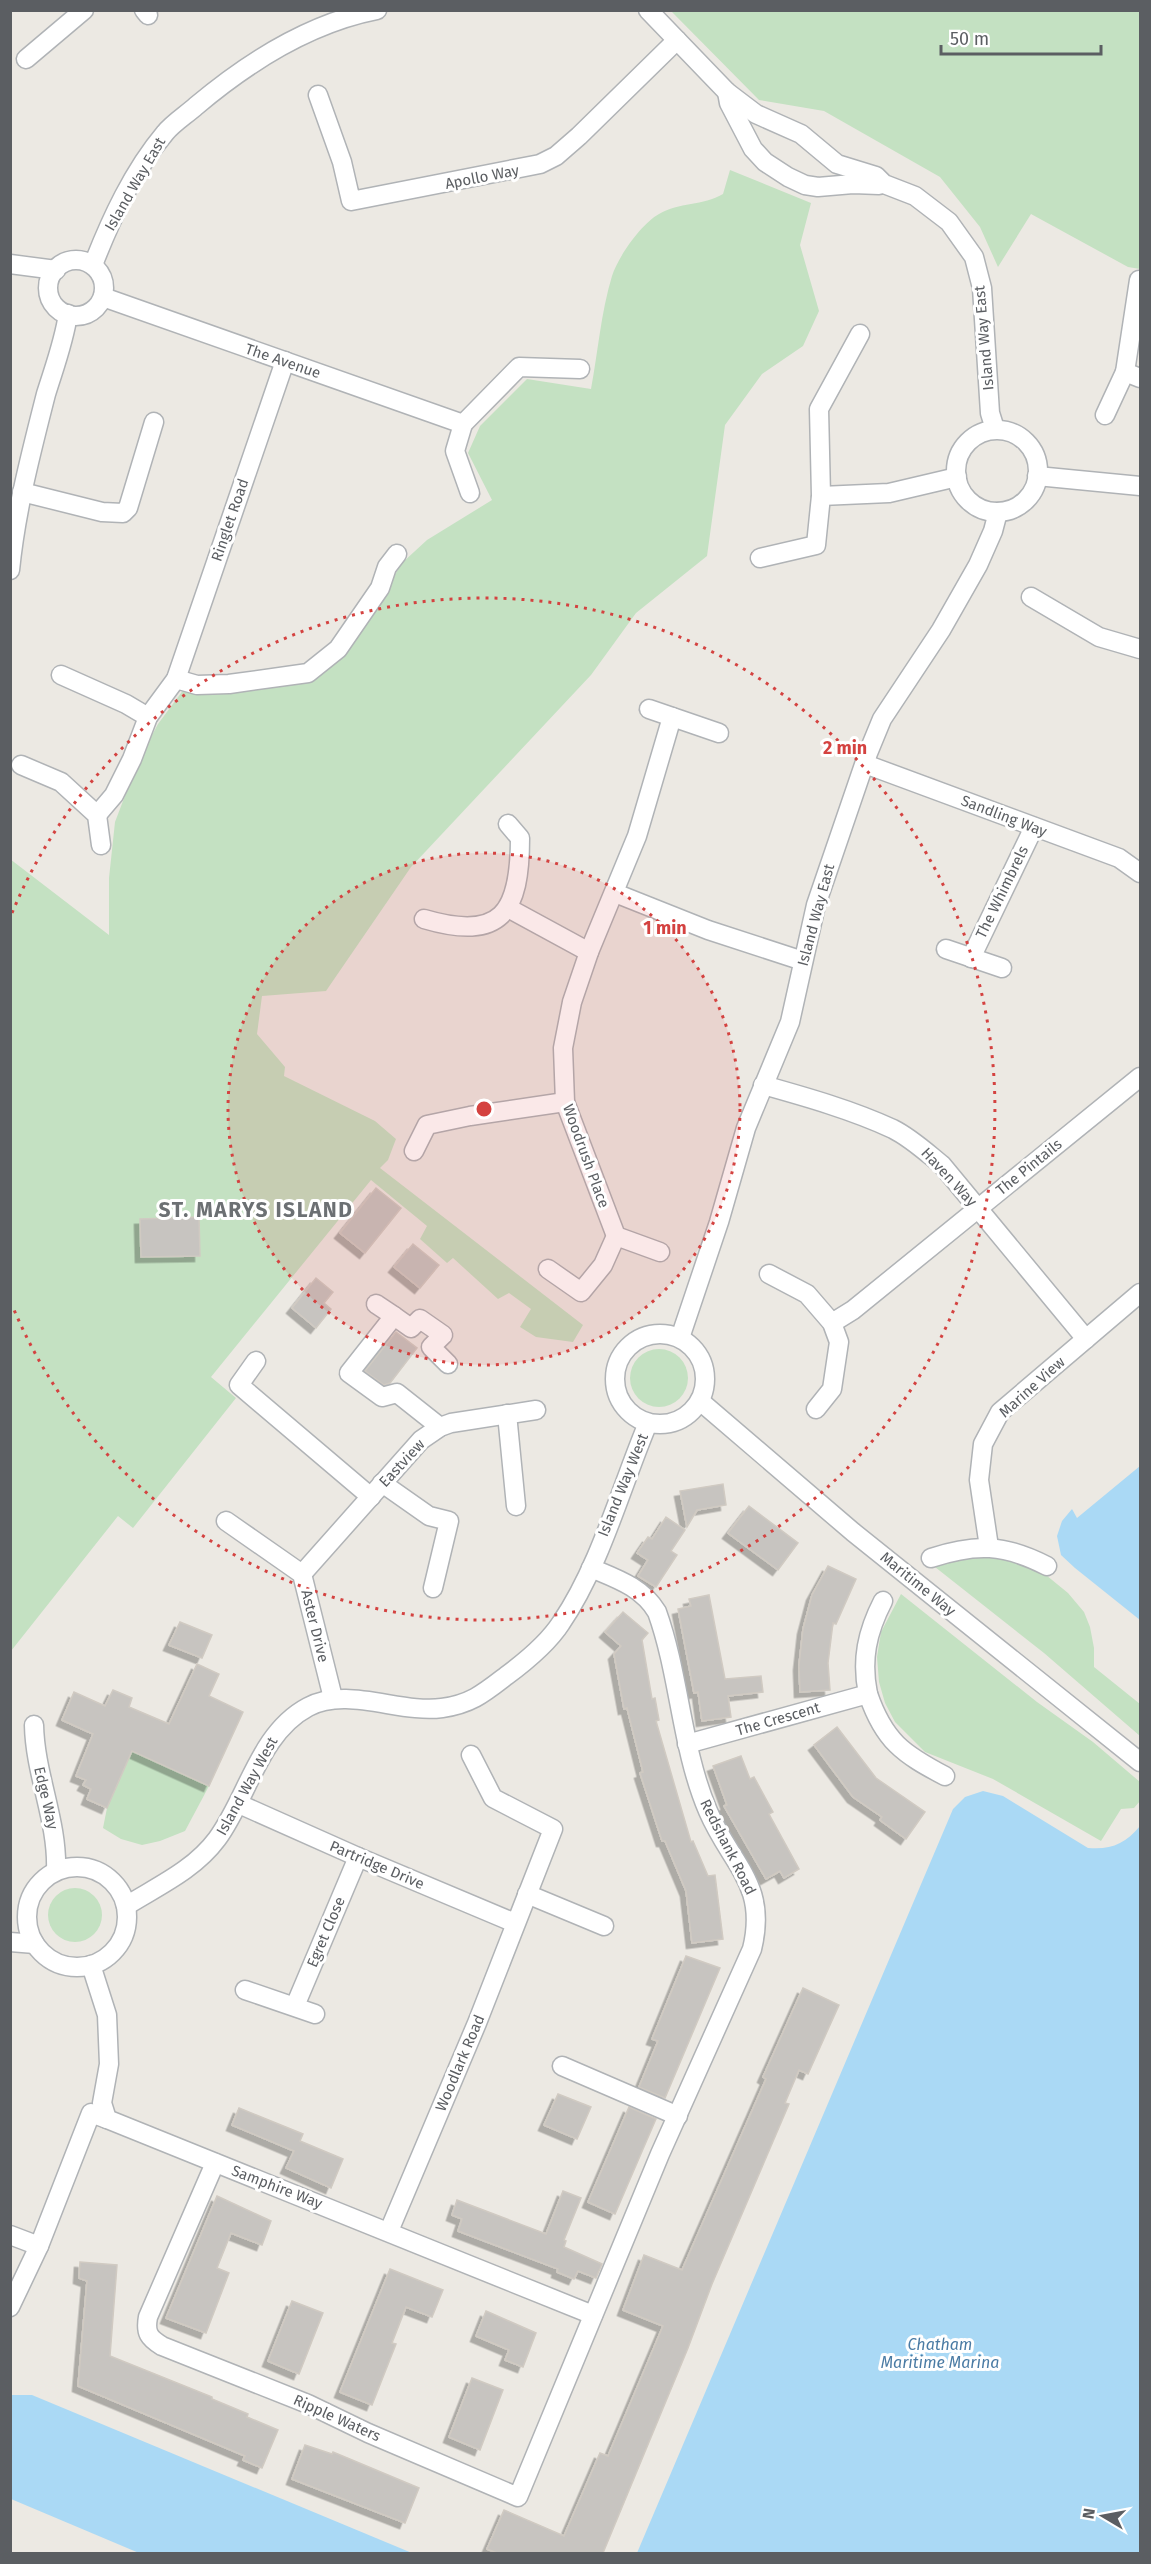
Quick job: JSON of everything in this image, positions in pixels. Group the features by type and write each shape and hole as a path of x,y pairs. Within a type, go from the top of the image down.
{"street":[{"path":"26,59 84,10"},
{"name":"Island Way East","path":"93,265 109,225 134,180 166,131 233,75 305,34 376,10"},
{"name":"Island Way East","path":"648,10 727,92 756,114 801,134 837,164 876,176 884,184 910,193 949,222 974,257 982,288 990,413 995,429"},
{"name":"Apollo Way","path":"318,95 342,162 351,201 513,171 549,160 579,136 677,40"},
{"name":"Island Way East","path":"727,92 729,103 753,149 765,162 789,177 805,185 819,187 853,183 873,186 884,184"},
{"path":"76,260 93,265 103,280 103,297 92,311 76,316 68,314 54,304 49,292 50,279 56,270 68,261 76,260"},
{"path":"14,265 30,265 56,270"},
{"path":"14,265 49,292"},
{"path":"1105,415 1133,375 1139,280"},
{"name":"The Avenue","path":"103,297 463,424"},
{"path":"10,570 19,482 65,335 68,314"},
{"path":"760,558 816,545 822,496 819,409 860,334"},
{"name":"Ringlet Road","path":"97,815 114,795 132,759 148,717 176,679 285,361"},
{"path":"470,493 455,451 463,424 519,367 580,369"},
{"path":"19,482 102,512 123,513 128,508 154,422"},
{"path":"995,429 1010,432 1022,438 1031,448 1037,461 1037,476 1033,490 1020,504 998,512 984,510 968,500 960,488 956,466 965,445 975,435 995,429"},
{"path":"1037,476 1140,486"},
{"path":"822,496 889,493 957,477"},
{"name":"Island Way East","path":"680,1338 719,1222 746,1128 779,1054 790,1022 816,905 864,764 882,719 946,622 978,566 993,531 998,512"},
{"path":"176,679 197,685 229,684 308,673 338,650 380,588 387,567 397,554"},
{"path":"1031,597 1099,637 1140,649"},
{"path":"61,675 126,704 148,717"},
{"path":"649,709 719,733"},
{"name":"Woodrush Place","path":"616,1236 565,1102 563,1048 572,1002 589,952 615,893 643,818 672,717"},
{"name":"Sandling Way","path":"864,764 1119,858 1140,873"},
{"path":"21,765 61,782 97,815 101,845"},
{"path":"424,919 461,928 473,927 492,923 508,908 514,894 520,838 508,825"},
{"name":"The Whimbrels","path":"971,957 1034,827"},
{"path":"615,893 708,930 803,961"},
{"path":"508,908 589,952"},
{"name":"The Whimbrels","path":"946,949 1002,968"},
{"name":"The Pintails","path":"832,1323 853,1310 1140,1077"},
{"name":"Haven Way","path":"764,1085 808,1098 893,1129 918,1144 942,1165 1086,1339"},
{"path":"414,1150 427,1125 470,1116 565,1102"},
{"path":"548,1269 581,1292 603,1265 616,1236 660,1252"},
{"path":"769,1274 807,1293 832,1323 839,1342 831,1389 816,1409"},
{"name":"Marine View","path":"989,1547 979,1480 983,1444 1000,1412 1140,1293"},
{"path":"376,1304 411,1328 420,1319 442,1335 431,1347 448,1364"},
{"path":"394,1316 349,1373 382,1397 397,1394 440,1427"},
{"path":"666,1333 680,1338 692,1346 701,1358 705,1372 705,1387 700,1401 691,1413 678,1421 663,1425 648,1423 634,1417 623,1407 616,1393 614,1378 617,1363 625,1350 643,1337 666,1333"},
{"path":"256,1361 239,1385 376,1490 429,1516 449,1521 433,1588"},
{"name":"Maritime Way","path":"700,1401 854,1532 1140,1762"},
{"name":"Eastview","path":"302,1574 421,1440 440,1427 536,1410"},
{"path":"507,1414 516,1506"},
{"name":"Island Way West","path":"126,1906 184,1871 216,1841 239,1804 271,1738 308,1706 333,1698 440,1708 476,1699 522,1664 561,1624 591,1568 648,1423"},
{"name":"Aster Drive","path":"226,1521 302,1574 333,1698"},
{"path":"930,1558 958,1549 989,1547 1020,1552 1047,1566"},
{"name":"Redshank Road","path":"591,1568 627,1584 650,1600 657,1612 687,1744 708,1812 748,1882 754,1896 757,1918 752,1949 593,2315"},
{"path":"883,1601 869,1630 866,1644 865,1673 868,1694 878,1719 893,1742 907,1755 945,1776"},
{"name":"The Crescent","path":"687,1744 868,1694"},
{"name":"Edge Way","path":"34,1725 34,1745 57,1846 56,1871"},
{"name":"Woodlark Road","path":"389,2231 477,2024 553,1829 493,1798 471,1755"},
{"name":"Partridge Drive","path":"239,1804 515,1923"},
{"name":"Egret Close","path":"295,2006 358,1857"},
{"path":"70,1867 85,1867 100,1871 112,1880 121,1892 126,1906 127,1921 124,1936 116,1949 104,1959 91,1965 75,1967 60,1964 46,1956 35,1944 29,1931 27,1917 29,1902 39,1884 56,1871 70,1867"},
{"path":"527,1894 604,1926"},
{"path":"10,1909 29,1902"},
{"path":"10,1942 35,1944"},
{"path":"91,1965 107,2015 109,2064 102,2103 107,2119"},
{"path":"245,1990 315,2014"},
{"path":"562,2066 678,2116"},
{"path":"10,2307 39,2246 91,2113 107,2119"},
{"name":"Samphire Way","path":"107,2119 593,2315"},
{"name":"Ripple Waters","path":"215,2163 148,2317 146,2330 150,2339 162,2346 308,2404 368,2433 518,2497 593,2315"},
{"path":"10,2235 39,2246"}],"green space":[{"path":"671,11 1140,11 1140,269 1128,267 1031,214 998,267 980,227 940,177 824,111 759,100"},
{"path":"730,170 811,203 800,245 819,311 803,346 762,374 725,425 707,556 636,613 591,675 411,867 326,991 262,996 257,1034 285,1067 284,1076 375,1121 396,1139 388,1160 380,1168 583,1325 573,1342 536,1337 520,1327 531,1309 509,1293 498,1299 453,1258 447,1263 420,1239 427,1226 371,1180 211,1377 236,1398 133,1528 118,1516 11,1651 10,859 109,935 109,878 115,822 139,759 158,724 184,689 241,688 312,681 341,656 362,628 402,563 427,540 492,500 468,453 480,426 527,379 591,389 608,290 615,268 625,251 645,225 659,214 707,201 723,194"},
{"path":"659,1349 670,1351 683,1362 688,1378 686,1389 675,1402 659,1407 648,1405 635,1394 630,1378 632,1367 643,1354"},
{"path":"992,1553 1030,1562 1068,1593 1084,1612 1094,1648 1094,1667 1140,1704 1140,1736 1044,1653 935,1567 954,1557"},
{"path":"901,1594 1037,1702 1093,1742 1140,1782 1140,1801 1134,1808 1121,1809 1101,1841 993,1779 925,1752 895,1722 885,1703 879,1682 877,1657 881,1632"},
{"path":"132,1750 209,1786 185,1831 142,1845 121,1839 103,1828 107,1808"},
{"path":"70,1888 80,1888 94,1896 100,1905 102,1915 100,1925 94,1934 80,1942 70,1942 53,1930 48,1920 48,1910 60,1893"}],"water":[{"path":"1140,1466 1140,1620 1061,1555 1057,1536 1062,1521 1072,1509 1077,1518"},
{"name":"Chatham Maritime Marina","path":"983,1791 1003,1796 1088,1848 1111,1847 1129,1837 1140,1826 1140,2553 637,2553 953,1809 965,1797"},
{"path":"11,2395 32,2395 412,2553 139,2553 11,2499"}],"building":[{"path":"376,1188 401,1208 365,1253 340,1233"},
{"path":"199,1217 200,1256 141,1257 140,1219"},
{"path":"413,1244 439,1265 420,1288 394,1267"},
{"path":"316,1278 333,1292 324,1303 331,1309 316,1328 292,1308"},
{"path":"396,1332 417,1348 390,1383 384,1385 365,1371"},
{"path":"723,1484 726,1505 697,1510 687,1527 680,1491"},
{"path":"749,1506 798,1543 778,1570 728,1533"},
{"path":"666,1517 685,1530 671,1551 677,1555 656,1587 638,1576 648,1560 637,1553 648,1537 652,1539"},
{"path":"828,1566 856,1579 836,1624 833,1623 828,1663 830,1690 800,1692 799,1665 803,1629 812,1595"},
{"path":"709,1595 725,1679 761,1676 763,1692 728,1696 731,1717 702,1721 698,1692 694,1693 678,1609 691,1606 689,1599"},
{"path":"623,1612 648,1633 642,1640 652,1699 655,1698 659,1720 656,1721 691,1842 693,1841 708,1876 715,1875 723,1939 692,1943 686,1891 665,1841 662,1841 640,1773 643,1772 627,1708 624,1709 614,1654 621,1646 605,1632"},
{"path":"180,1622 212,1635 202,1658 169,1645"},
{"path":"197,1664 219,1674 209,1696 243,1712 209,1786 132,1751 107,1808 87,1799 91,1789 83,1785 86,1780 76,1776 93,1734 62,1720 74,1692 105,1706 113,1690 132,1698 129,1707 169,1724"},
{"path":"837,1727 876,1778 925,1812 906,1839 880,1820 882,1817 853,1797 814,1745"},
{"path":"741,1756 750,1779 754,1777 773,1812 769,1814 799,1869 784,1878 780,1871 766,1879 724,1806 727,1805 713,1766"},
{"path":"686,1956 720,1968 665,2098 639,2087 658,2041 652,2039"},
{"path":"803,1988 839,2005 808,2074 799,2070 785,2103 789,2104 712,2284 603,2553 497,2553 487,2549 504,2510 564,2536 600,2453 608,2456 663,2326 623,2310 644,2255 682,2270 766,2079 763,2077"},
{"path":"558,2094 591,2107 577,2139 544,2125"},
{"path":"629,2107 656,2119 615,2214 588,2202"},
{"path":"239,2108 303,2134 300,2141 343,2159 331,2188 286,2168 294,2151 232,2125"},
{"path":"563,2191 581,2198 564,2240 566,2241 564,2247 602,2264 596,2278 578,2271 574,2279 557,2272 558,2269 458,2231 462,2219 452,2215 457,2200 546,2234"},
{"path":"217,2196 271,2221 262,2245 231,2233 217,2268 229,2273 206,2333 166,2318"},
{"path":"80,2262 117,2265 110,2356 212,2397 212,2399 248,2414 247,2417 278,2430 262,2468 243,2460 245,2456 78,2386 87,2281 79,2278"},
{"path":"390,2269 443,2290 432,2317 406,2307 392,2343 396,2344 372,2405 340,2392"},
{"path":"292,2301 323,2313 299,2374 268,2361"},
{"path":"486,2311 536,2333 523,2367 505,2360 509,2350 476,2336"},
{"path":"472,2378 503,2390 480,2450 449,2437"},
{"path":"305,2445 332,2454 333,2452 419,2488 405,2523 292,2479"}],"district":[{"name":"ST. MARYS ISLAND","path":"256,1210"}]}
